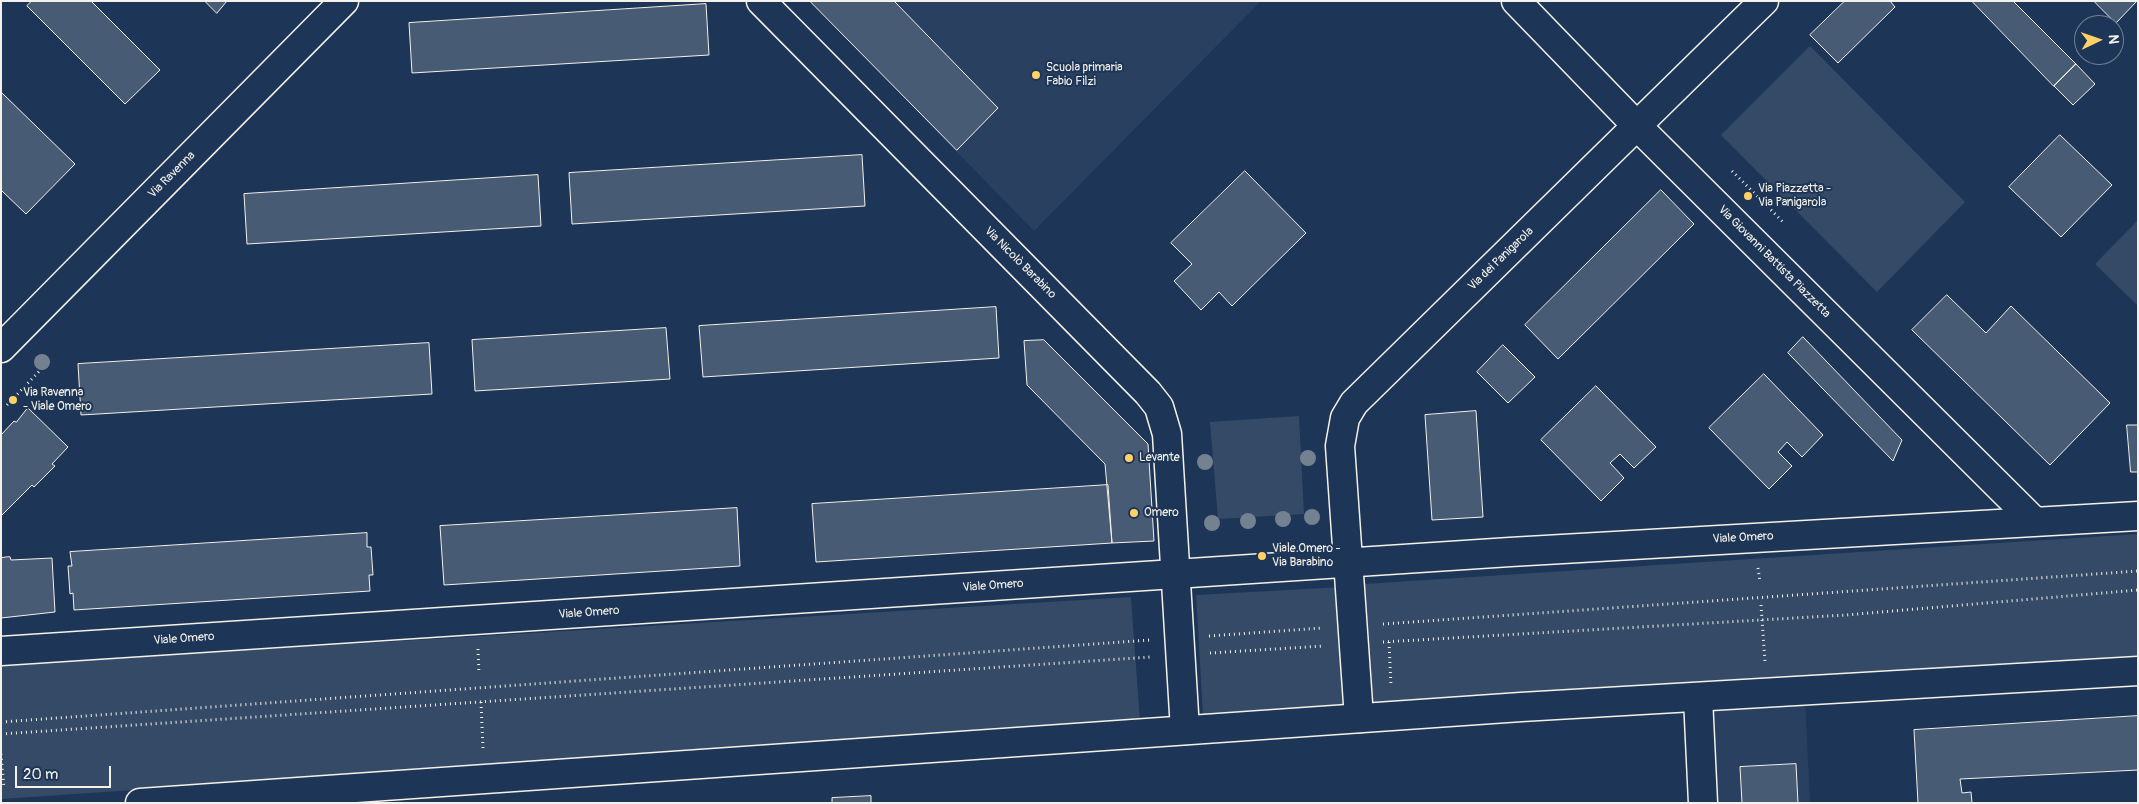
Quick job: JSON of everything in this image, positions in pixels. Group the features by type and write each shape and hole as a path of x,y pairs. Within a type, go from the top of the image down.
{"street":[{"name":"Via Ravenna","path":"1,348 344,1"},
{"name":"Via Nicolò Barabino","path":"761,1 1154,400 1163,418 1167,434 1176,574"},
{"name":"Via Giovanni Battista Piazzetta","path":"1516,1 1637,126 2034,521"},
{"name":"Via dei Panigarola","path":"1348,563 1340,446 1345,418 1354,404 1764,1"},
{"name":"Viale Omero","path":"1,651 1348,563 2138,516"},
{"path":"1348,563 1359,718"},
{"path":"1176,574 1185,730"},
{"path":"140,803 1359,718 2138,671"},
{"path":"1698,698 1703,803"}],"path":[{"path":"1732,171 1783,222"},
{"path":"6,404 50,360"},
{"path":"1758,562 1760,582"},
{"path":"1380,624 2138,571"},
{"path":"1380,642 1856,614 2138,590"},
{"path":"1761,605 1765,666"},
{"path":"1205,636 1324,628"},
{"path":"1,722 1152,640"},
{"path":"1388,642 1392,694"},
{"path":"478,644 479,673"},
{"path":"1203,654 1332,645"},
{"path":"1,734 1153,657"},
{"path":"481,702 483,754"},
{"path":"1,754 4,788"}],"shaded area":[{"name":"Scuola primaria Fabio Filzi","path":"810,1 1261,1 1034,231"},
{"path":"1810,46 1965,202 1877,292 1721,135"},
{"path":"2138,220 2138,306 2095,264"},
{"path":"1299,416 1304,514 1218,519 1210,422"},
{"path":"2138,534 2138,656 1370,706 1364,584"},
{"path":"1343,587 1350,707 1203,715 1196,595"},
{"path":"1131,597 1140,722 1,799 1,665"},
{"path":"1805,698 1810,803 1710,803 1705,704"}],"building":[{"path":"32,1 91,1 160,70 125,104 27,6"},
{"path":"205,1 227,1 217,13"},
{"path":"810,1 894,1 998,108 957,150"},
{"path":"1845,1 1890,1 1895,7 1838,63 1810,35"},
{"path":"1972,1 2013,1 2074,62 2075,65 2054,86"},
{"path":"2094,1 2137,1 2124,15 2108,15"},
{"path":"706,4 709,55 412,73 409,23"},
{"path":"2075,65 2095,84 2073,105 2054,86"},
{"path":"1,92 75,164 26,214 1,190"},
{"path":"2060,135 2112,185 2061,237 2009,187"},
{"path":"862,155 865,206 572,224 569,173"},
{"path":"1245,171 1306,233 1232,306 1219,292 1201,310 1174,281 1192,264 1171,243"},
{"path":"538,175 541,226 247,244 244,194"},
{"path":"1661,190 1694,224 1558,359 1525,325"},
{"path":"1947,295 1986,333 2011,306 2110,403 2050,465 1912,330"},
{"path":"996,307 999,358 703,377 699,326"},
{"path":"666,328 670,379 475,391 472,340"},
{"path":"1803,337 1902,440 1893,461 1788,353"},
{"path":"1044,340 1148,444 1154,541 1112,543 1105,464 1027,385 1024,341"},
{"path":"429,343 432,394 81,415 78,364"},
{"path":"1503,345 1535,377 1508,403 1477,372"},
{"path":"1764,374 1823,435 1802,457 1787,442 1778,452 1792,466 1769,489 1709,428"},
{"path":"1596,386 1656,447 1634,468 1620,454 1610,463 1624,478 1601,501 1541,440"},
{"path":"28,408 68,447 52,464 55,466 34,487 32,485 1,516 1,435"},
{"path":"1476,411 1483,517 1432,520 1425,415"},
{"path":"2127,425 2138,425 2138,472 2131,472"},
{"path":"1108,485 1112,543 816,562 812,504"},
{"path":"737,508 740,566 444,585 440,526"},
{"path":"367,533 367,547 371,547 373,575 369,575 370,591 74,610 73,593 70,594 68,566 72,566 70,552"},
{"path":"10,557 11,560 52,558 55,612 1,618 1,558"},
{"path":"2138,716 2138,770 1960,779 1962,793 1971,792 1972,803 1918,803 1914,730"},
{"path":"1796,764 1798,803 1742,803 1740,767"},
{"path":"871,796 871,803 832,803 832,798"}],"place":[{"name":"Scuola primaria Fabio Filzi","path":"1036,75"},
{"name":"Via Piazzetta - Via Panigarola","path":"1748,196"},
{"name":"Via Ravenna - Viale Omero","path":"13,400"},
{"name":"Levante","path":"1129,458"},
{"name":"Omero","path":"1134,513"},
{"name":"Viale Omero - Via Barabino","path":"1262,556"}]}
